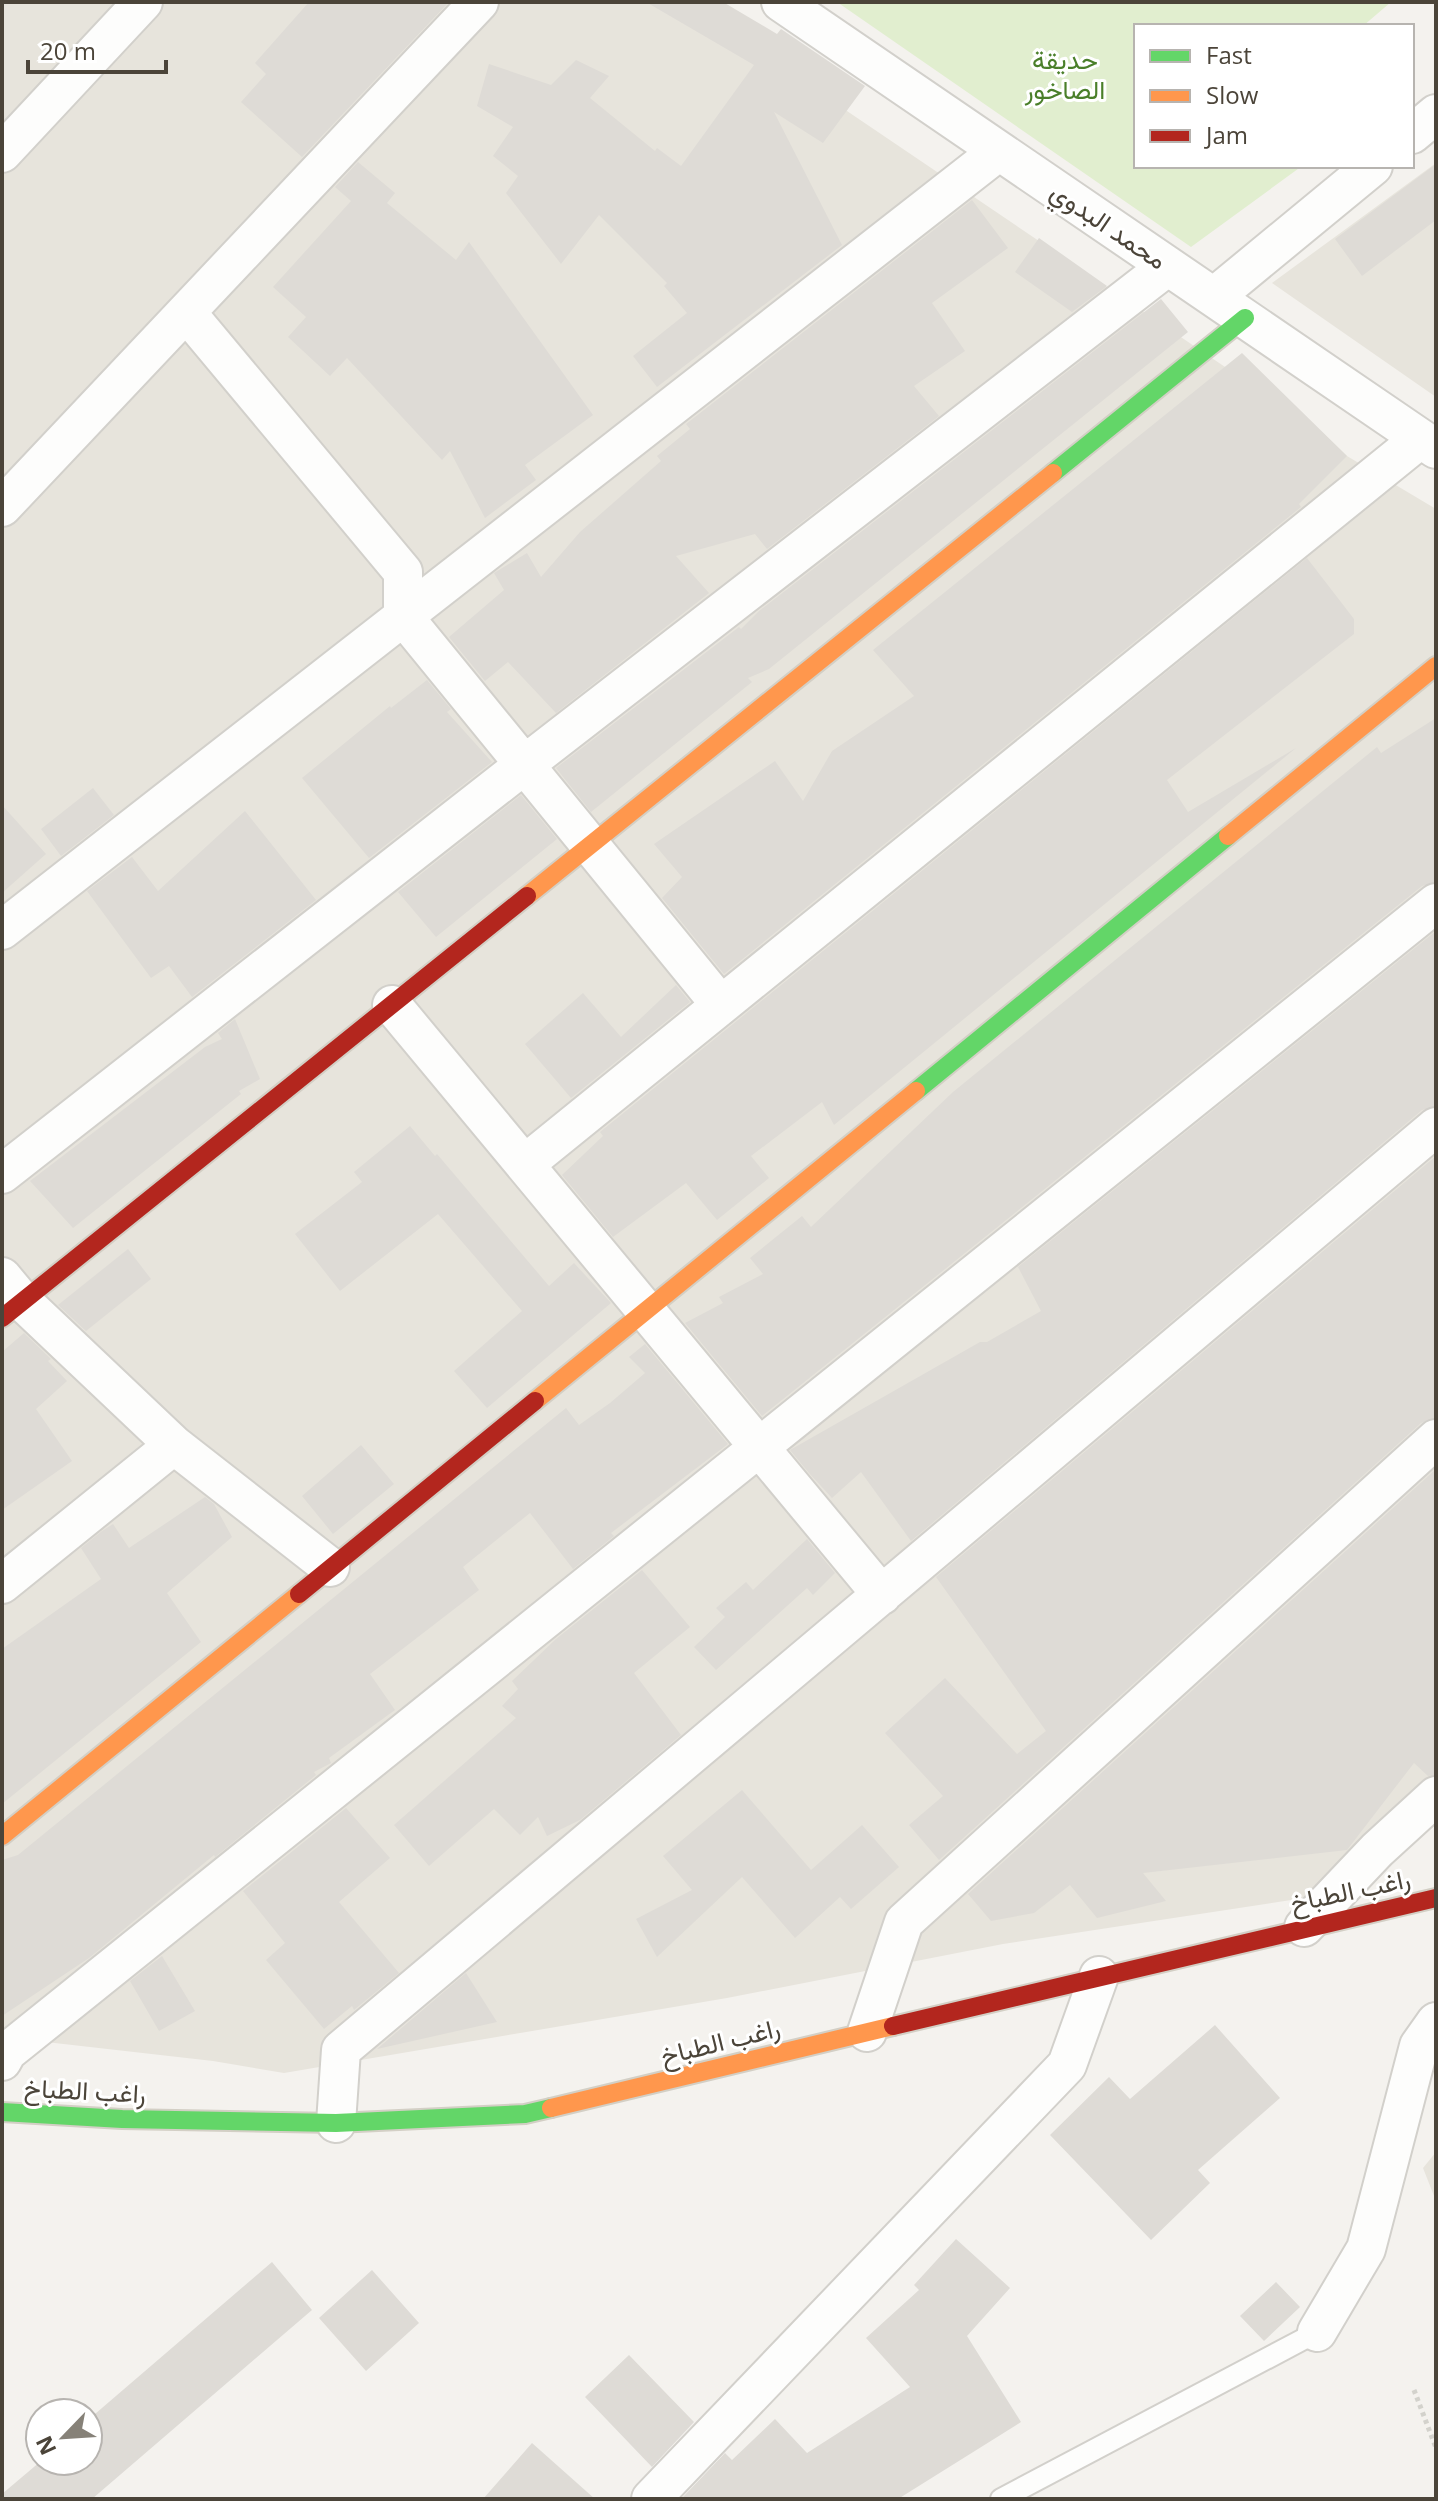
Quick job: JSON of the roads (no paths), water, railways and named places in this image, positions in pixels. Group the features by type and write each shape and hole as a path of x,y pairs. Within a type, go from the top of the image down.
{"street":[{"path":"2,153 143,2"},
{"path":"2,507 479,2"},
{"name":"محمد البدوي","path":"781,2 1428,444"},
{"path":"1414,132 1436,114"},
{"path":"2,930 999,151"},
{"path":"330,1567 174,1445 9,1299 392,1005 590,846 1229,308 1371,168"},
{"path":"2,1174 1168,266"},
{"path":"186,312 403,572 403,616 720,1004"},
{"path":"525,1164 720,1004 1428,444"},
{"path":"2,1836 1436,666"},
{"path":"2,2061 7,2052 1436,903"},
{"path":"392,1005 882,1595"},
{"path":"336,2123 341,2050 1436,1127"},
{"path":"867,2032 904,1922 1436,1439"},
{"path":"2,1584 174,1445"},
{"path":"1304,1927 1377,1850 1436,1796"},
{"name":"راغب الطباخ","path":"2,2112 122,2119 336,2123 525,2114 1436,1898"},
{"path":"651,2499 1067,2065 1099,1976"},
{"path":"1317,2332 1366,2249 1419,2046 1436,2022"}],"lane":[{"path":"1001,2499 1317,2332"}],"park label":[{"name":"حديقة الصاخور","path":"1065,74"}]}
